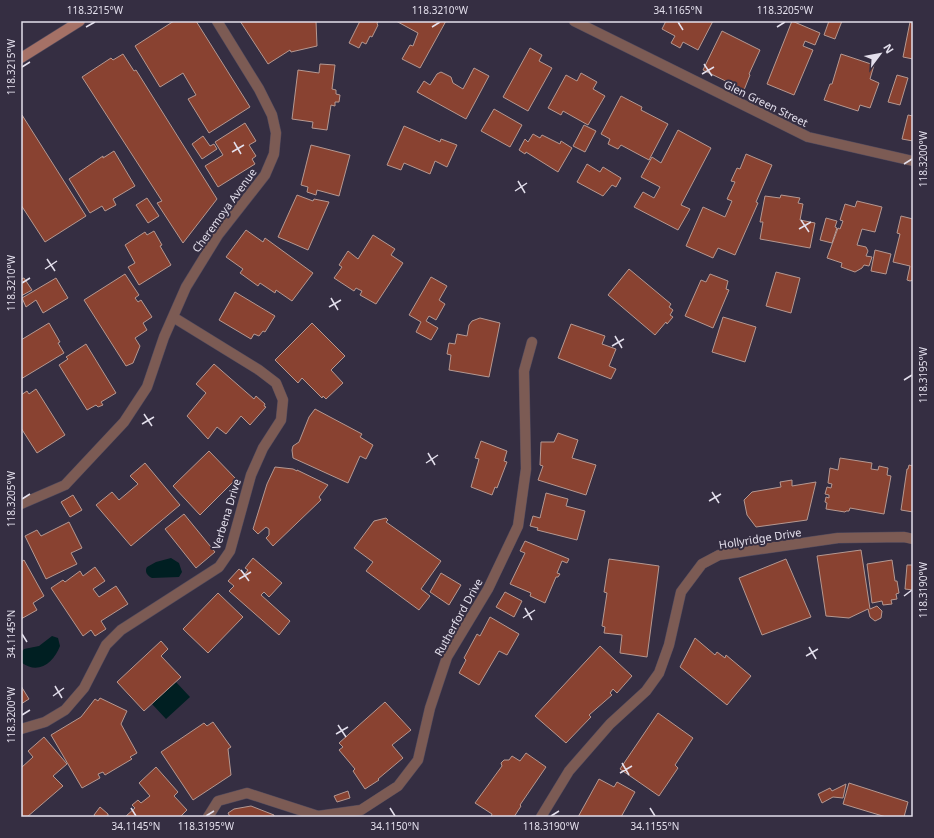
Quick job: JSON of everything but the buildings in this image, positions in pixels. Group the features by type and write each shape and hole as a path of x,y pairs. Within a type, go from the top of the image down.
{"street":[{"path":"21,58 80,21"},
{"name":"Cheremoya Avenue","path":"21,504 65,485 124,422 147,387 173,317 186,287 218,235 265,175 274,154 276,134 272,115 259,89 217,21"},
{"name":"Glen Green Street","path":"574,21 808,137 913,161"},
{"name":"Verbena Drive","path":"21,729 45,722 65,710 84,688 106,645 121,630 219,567 230,551 251,475 263,448 281,420 283,400 276,383 259,370 173,317"},
{"name":"Rutherford Drive","path":"208,817 218,801 247,793 318,816 361,810 398,786 418,760 430,708 447,657 488,589 518,526 526,469 524,371 532,342"},
{"name":"Hollyridge Drive","path":"541,817 569,771 610,724 646,691 659,673 669,645 681,592 702,564 719,555 838,538 904,537 913,539"}],"shaded area":[{"path":"171,558 179,563 182,572 179,577 152,578 147,574 147,567 156,562"},
{"path":"52,636 58,638 60,646 50,662 34,668 22,663 21,653 24,649 39,646"},
{"path":"176,682 190,697 166,719 152,704"}]}
